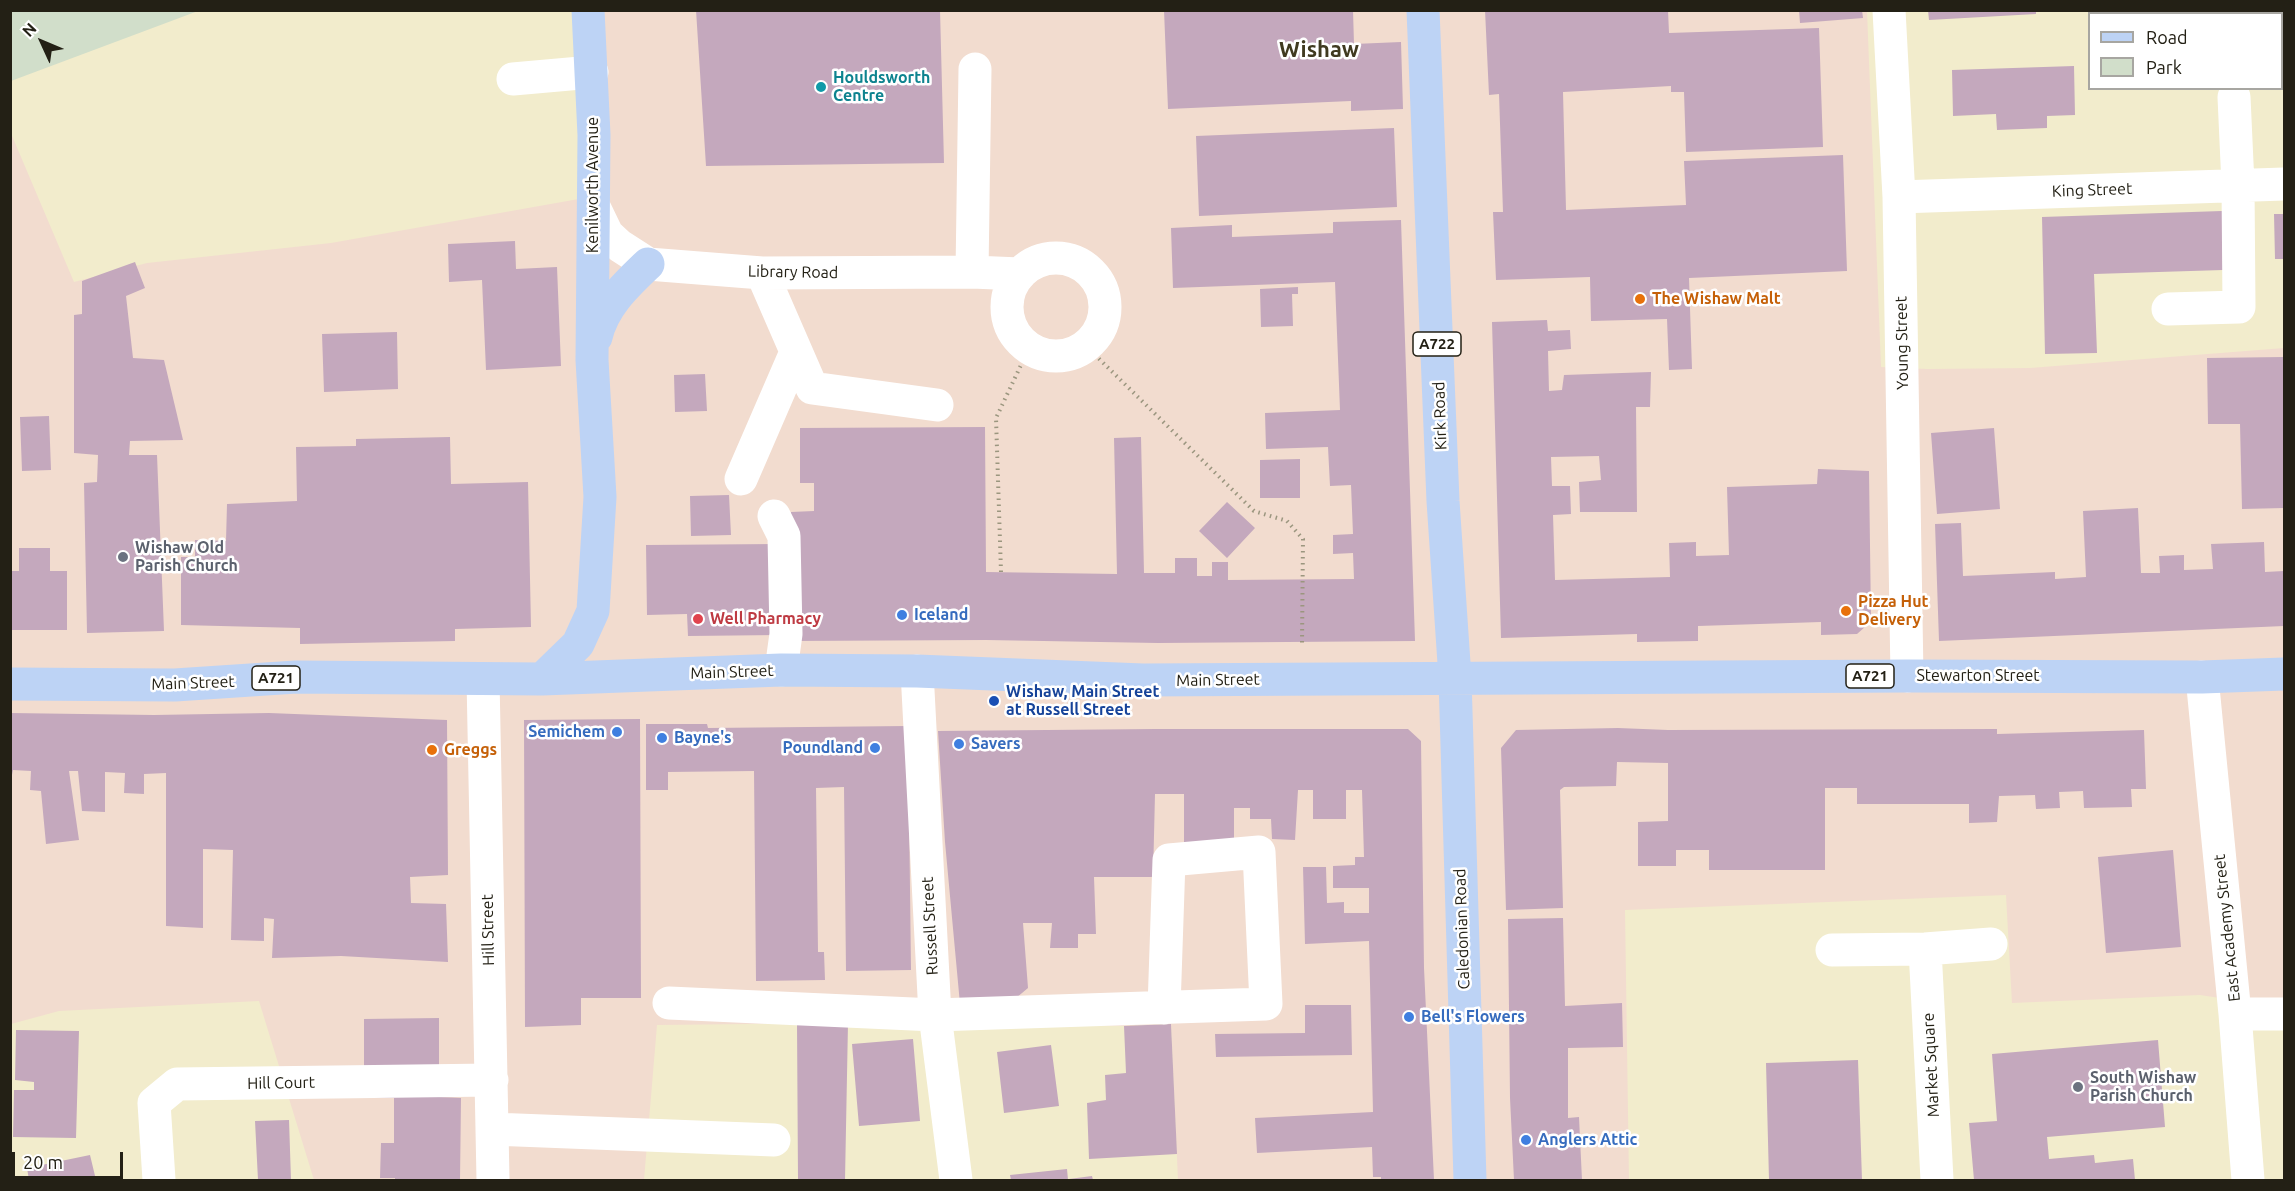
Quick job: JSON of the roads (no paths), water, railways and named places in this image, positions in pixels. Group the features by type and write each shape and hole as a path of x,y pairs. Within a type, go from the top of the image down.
{"main road":[{"name":"Kenilworth Avenue","path":"542,679 578,644 593,611 600,496 592,360 594,207 592,72 588,10"},
{"name":"Kirk Road","path":"1423,10 1443,501 1455,678"},
{"name":"Kenilworth Avenue","path":"592,360 599,322 619,291 648,264"},
{"name":"Main Street","path":"10,684 175,685 296,677 542,679 781,670 917,671 1143,680 1455,678"},
{"name":"Stewarton Street","path":"1455,678 2284,674"},
{"name":"Caledonian Road","path":"1455,678 1470,1180"}],"street":[{"name":"Young Street","path":"1889,10 1899,197 1907,676"},
{"path":"972,272 975,69"},
{"path":"513,79 592,72"},
{"path":"2168,309 2239,307 2238,185 2234,97"},
{"name":"King Street","path":"1899,197 2284,184"},
{"name":"Library Road","path":"594,207 607,234 620,246 648,264 762,273 972,272 1020,274"},
{"path":"1057,258 1071,260 1083,266 1095,277 1102,290 1106,306 1097,335 1086,346 1072,353 1058,356 1043,354 1029,348 1017,336 1009,321 1007,304 1011,288 1020,274 1030,265 1057,258"},
{"path":"762,273 812,388 937,405"},
{"path":"741,479 796,352"},
{"path":"774,516 784,536 786,634 781,670"},
{"name":"Russell Street","path":"917,671 935,1015 956,1180"},
{"name":"East Academy Street","path":"2202,676 2235,1014 2248,1180"},
{"name":"Hill Street","path":"483,679 493,1180"},
{"path":"669,1002 935,1015 1164,1008 1266,1004 1259,852 1169,860 1164,1008"},
{"path":"1832,950 1925,949 1991,944"},
{"name":"Market Square","path":"1925,949 1937,1180"},
{"path":"2235,1014 2284,1014"},
{"name":"Hill Court","path":"159,1180 154,1103 177,1084 492,1080"},
{"path":"492,1129 774,1140"}],"place":[{"name":"Houldsworth Centre","path":"821,87"},
{"name":"The Wishaw Malt","path":"1640,299"},
{"name":"Wishaw Old Parish Church","path":"123,557"},
{"name":"Pizza Hut Delivery","path":"1846,611"},
{"name":"Iceland","path":"902,615"},
{"name":"Well Pharmacy","path":"698,619"},
{"name":"Wishaw, Main Street at Russell Street","path":"994,701"},
{"name":"Semichem","path":"617,732"},
{"name":"Bayne's","path":"662,738"},
{"name":"Savers","path":"959,744"},
{"name":"Poundland","path":"875,748"},
{"name":"Greggs","path":"432,750"},
{"name":"Bell's Flowers","path":"1409,1017"},
{"name":"South Wishaw Parish Church","path":"2078,1087"},
{"name":"Anglers Attic","path":"1526,1140"}],"district":[{"name":"Wishaw","path":"1319,50"}]}
